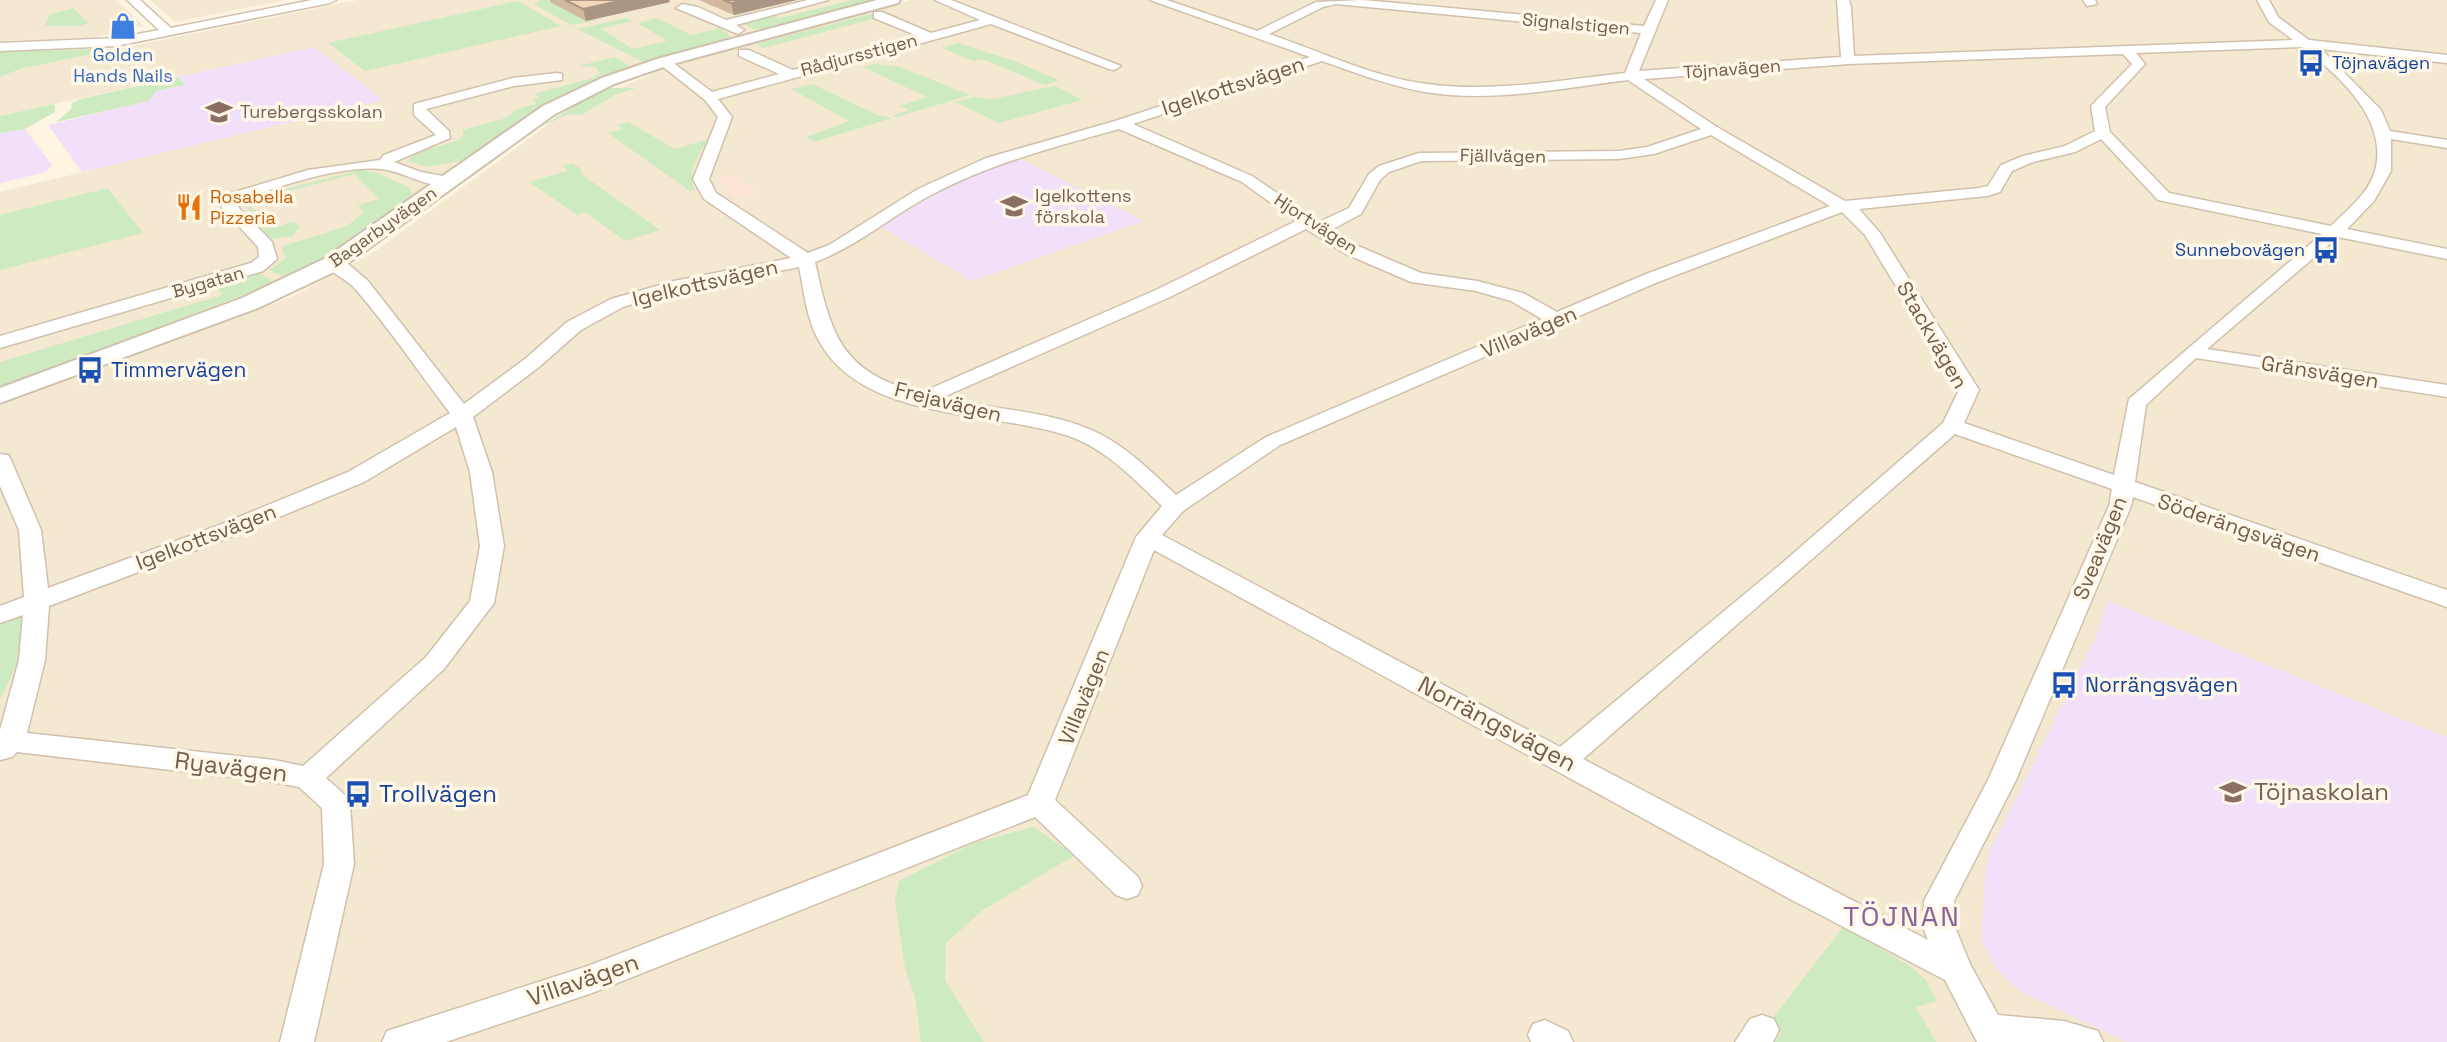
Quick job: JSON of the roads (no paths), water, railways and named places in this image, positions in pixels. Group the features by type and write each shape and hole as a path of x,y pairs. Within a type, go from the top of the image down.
{"street":[{"path":"133,0 170,33"},
{"path":"0,47 116,42 330,0"},
{"path":"725,24 822,0"},
{"name":"Bagarbyvägen","path":"0,396 250,303 332,264 549,110 608,81 663,62 749,45 893,0"},
{"path":"941,0 1114,66"},
{"name":"Töjnavägen","path":"1158,0 1412,85 1460,91 1509,90 1631,76 1849,60 2304,43 2447,59"},
{"path":"1631,76 1662,0"},
{"path":"1843,0 1847,9 1844,51 1849,60"},
{"path":"2263,0 2273,19 2325,58 2376,113 2384,134 2447,145"},
{"name":"Signalstigen","path":"1260,34 1320,4 1336,1 1648,30"},
{"path":"682,8 694,10 725,24 749,45"},
{"name":"Rådjursstigen","path":"878,15 928,36"},
{"name":"Rådjursstigen","path":"710,97 992,20"},
{"name":"Rådjursstigen","path":"749,45 790,74"},
{"path":"2126,49 2139,64 2098,106 2103,133 2164,197 2447,254"},
{"name":"Igelkottsvägen","path":"0,615 225,531 356,477 462,415 532,363 574,326 617,303 674,286 806,260 835,249 924,192 991,161 1120,124 1322,57"},
{"path":"663,62 710,97 725,117 718,141 707,156 701,180 709,196 806,260"},
{"name":"Bygatan","path":"384,164 388,158 443,138 444,134 419,112 419,107 513,82 557,76"},
{"name":"Stackvägen","path":"1563,760 1789,569 1952,426 1969,390 1872,233 1844,206 1712,130 1631,76"},
{"name":"Hjortvägen","path":"1120,124 1247,178 1352,250 1417,278 1477,286 1517,297 1557,320"},
{"name":"Fjällvägen","path":"922,399 1313,225 1355,211 1374,177 1384,169 1419,157 1619,155 1649,151 1712,130"},
{"name":"Villavägen","path":"399,1042 592,979 1039,803 1148,537 1175,506 1273,440 1652,278 1844,206 1981,193 1994,189 2006,169 2028,159 2070,149 2103,133"},
{"name":"Sveavägen","path":"1991,1035 1956,970 1939,927 1939,901 2002,779 2120,506 2136,403 2335,231 2368,198 2383,171 2384,134"},
{"name":"Bygatan","path":"0,342 257,267 268,259 266,246 230,208 231,198 369,163 384,164 418,176 449,181"},
{"name":"Frejavägen","path":"806,260 820,321 829,343 854,371 881,385 922,399 1077,432 1106,446 1134,467 1175,506"},
{"path":"308,778 435,663 482,603 492,546 481,472 462,415 362,285 341,267 332,264"},
{"name":"Gränsvägen","path":"2192,352 2447,391"},
{"name":"Söderängsvägen","path":"1952,426 2124,489 2447,599"},
{"path":"0,460 30,530 37,601 32,660 4,745"},
{"name":"Norrängsvägen","path":"1148,537 1801,890 1956,970"},
{"name":"Ryavägen","path":"4,745 274,771 308,778 336,804 339,864 297,1042"},
{"path":"1039,803 1126,886"},
{"path":"1991,1035 2064,1036 2086,1042"}],"place":[{"name":"Golden Hands Nails","path":"123,26"},
{"name":"Töjnavägen","path":"2311,63"},
{"name":"Turebergsskolan","path":"219,112"},
{"name":"Igelkottens förskola","path":"1014,206"},
{"name":"Rosabella Pizzeria","path":"189,207"},
{"name":"Sunnebovägen","path":"2326,250"},
{"name":"Timmervägen","path":"90,370"},
{"name":"Norrängsvägen","path":"2064,685"},
{"name":"Töjnaskolan","path":"2233,792"},
{"name":"Trollvägen","path":"358,794"}],"district":[{"name":"TÖJNAN","path":"1902,916"}]}
